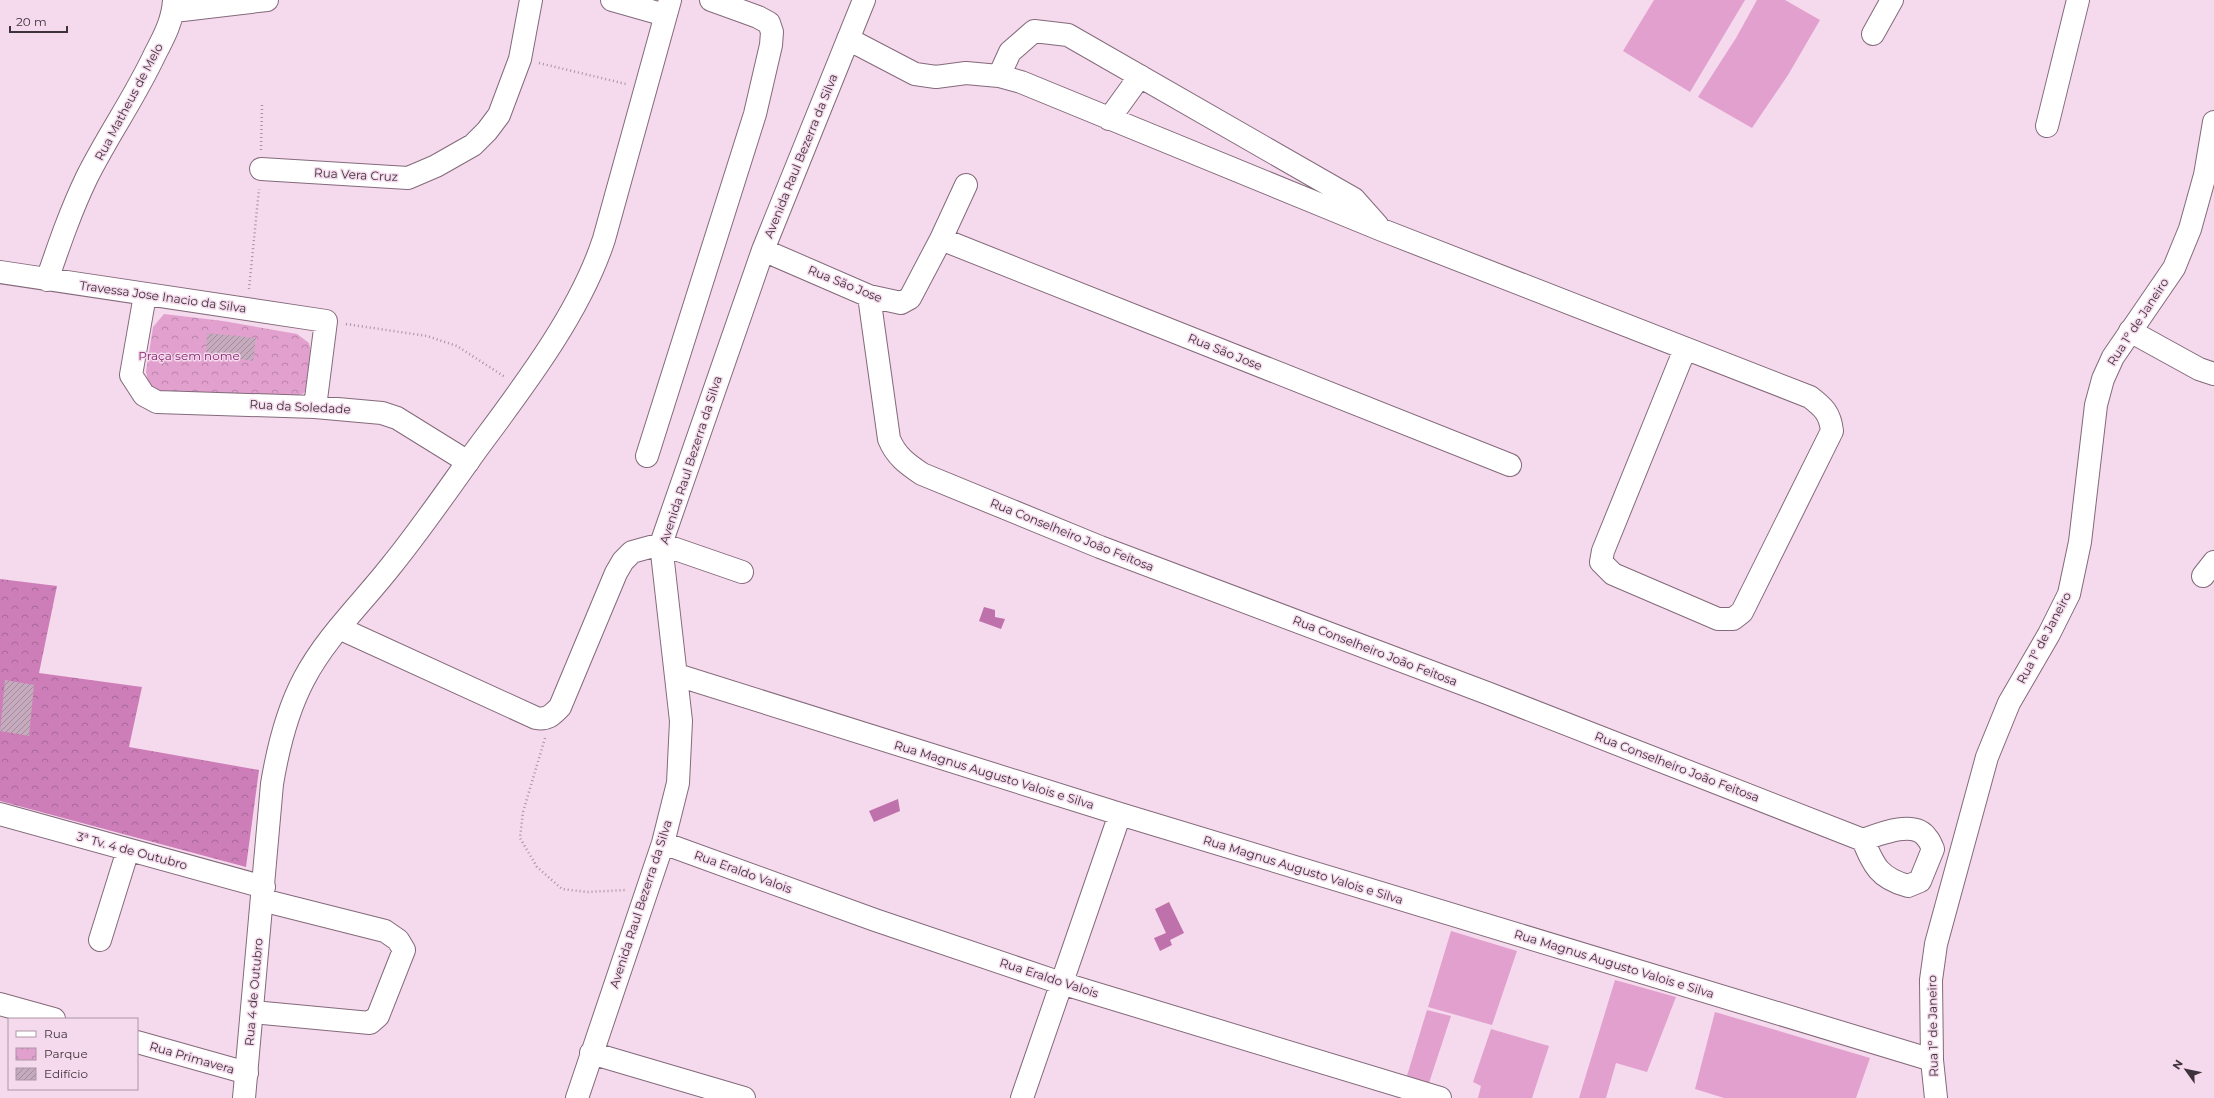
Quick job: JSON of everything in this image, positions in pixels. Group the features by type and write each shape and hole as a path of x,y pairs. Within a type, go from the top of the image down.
{"street":[{"name":"Rua Matheus de Melo","path":"47,280 62,237 88,177 139,88 166,33 174,5 267,0"},
{"name":"Rua Vera Cruz","path":"261,169 408,178 422,173 473,145 487,131 499,115 520,59 531,0"},
{"path":"612,0 667,7"},
{"path":"647,456 755,114 771,44 772,32 769,23 758,17 711,0"},
{"name":"Avenida Raul Bezerra da Silva","path":"577,1098 663,843 678,783 681,721 661,544 763,250 864,0"},
{"path":"1873,34 1892,0"},
{"path":"2047,126 2078,0"},
{"name":"Rua 4 de Outubro","path":"244,1098 253,1012 272,784 277,756 294,699 305,677 339,628 392,566 522,387 560,328 584,286 598,257 646,89 667,7"},
{"path":"999,76 1010,52 1034,31 1068,35 1354,199 1382,230"},
{"path":"848,38 915,74 936,77 966,73 999,76 1021,82 1382,230 1685,348 1810,397 1825,408 1831,420 1832,431 1742,612 1733,619 1718,619 1613,574 1602,562 1603,551 1685,348"},
{"path":"1109,119 1140,76"},
{"name":"Rua 1º de Janeiro","path":"1936,1098 1932,1060 1931,980 1936,944 1983,771 1987,757 2009,703 2049,634 2069,594 2080,542 2096,405 2113,357 2174,268 2190,228 2205,175 2214,122"},
{"name":"Rua São Jose","path":"763,250 869,296 893,303 901,303 910,298 941,240 966,185"},
{"name":"Rua São Jose","path":"941,240 1510,465"},
{"name":"Travessa Jose Inacio da Silva","path":"0,272 326,321"},
{"name":"Rua da Soledade","path":"146,295 131,375 144,395 157,402 315,407 382,413 397,418 468,462"},
{"name":"Rua Conselheiro João Feitosa","path":"869,296 889,439 893,449 906,464 922,474 1100,547 1487,693 1863,840"},
{"path":"315,407 326,321"},
{"path":"2130,331 2199,369 2214,374"},
{"path":"339,628 536,718 544,719 556,712 610,587 623,561 632,552 661,544 742,572"},
{"name":"Rua Magnus Augusto Valois e Silva","path":"677,675 1120,814 1932,1060"},
{"path":"1022,1098 1120,814"},
{"name":"3ª Tv. 4 de Outubro","path":"2,820 128,850 263,894 385,931 398,940 404,950 378,1016 370,1023 253,1012"},
{"name":"Rua Eraldo Valois","path":"663,843 875,920 1061,983 1440,1098"},
{"path":"100,940 128,850"},
{"path":"0,1004 50,1018"},
{"name":"Rua Primavera","path":"138,1042 247,1073"},
{"path":"591,1053 744,1098"}],"path":[{"path":"520,59 646,89"},
{"path":"247,310 261,169 262,105"},
{"path":"326,321 427,336 457,346 522,387"},
{"path":"556,712 523,812 520,838 537,867 562,889 587,892 648,889"}],"green space":[{"path":"1654,0 1745,0 1690,92 1623,51"},
{"path":"1757,0 1785,0 1820,20 1788,75 1752,128 1698,97 1736,38"},
{"name":"Praça sem nome","path":"164,314 223,321 297,334 309,343 313,363 311,385 304,393 288,399 160,392 152,388 148,381 146,372 153,327"},
{"path":"0,579 57,586 39,673 142,687 129,747 259,770 246,867 0,801"},
{"path":"1451,931 1517,951 1492,1025 1428,1007"},
{"path":"1615,980 1676,997 1647,1072 1616,1063 1606,1098 1579,1098"},
{"path":"1427,1010 1451,1016 1428,1086 1406,1079"},
{"path":"1715,1012 1870,1058 1856,1098 1724,1098 1695,1089"},
{"path":"1491,1029 1549,1046 1532,1098 1478,1098 1481,1086 1473,1082"}],"shaded area":[{"path":"984,607 995,610 995,617 1005,619 1001,629 979,621"},
{"path":"898,799 900,811 874,822 869,811"},
{"path":"1169,902 1184,933 1170,940 1172,945 1160,951 1154,938 1166,933 1155,909"}],"building":[{"path":"207,333 256,338 253,361 206,354"},
{"path":"5,680 34,685 29,736 0,731"}]}
